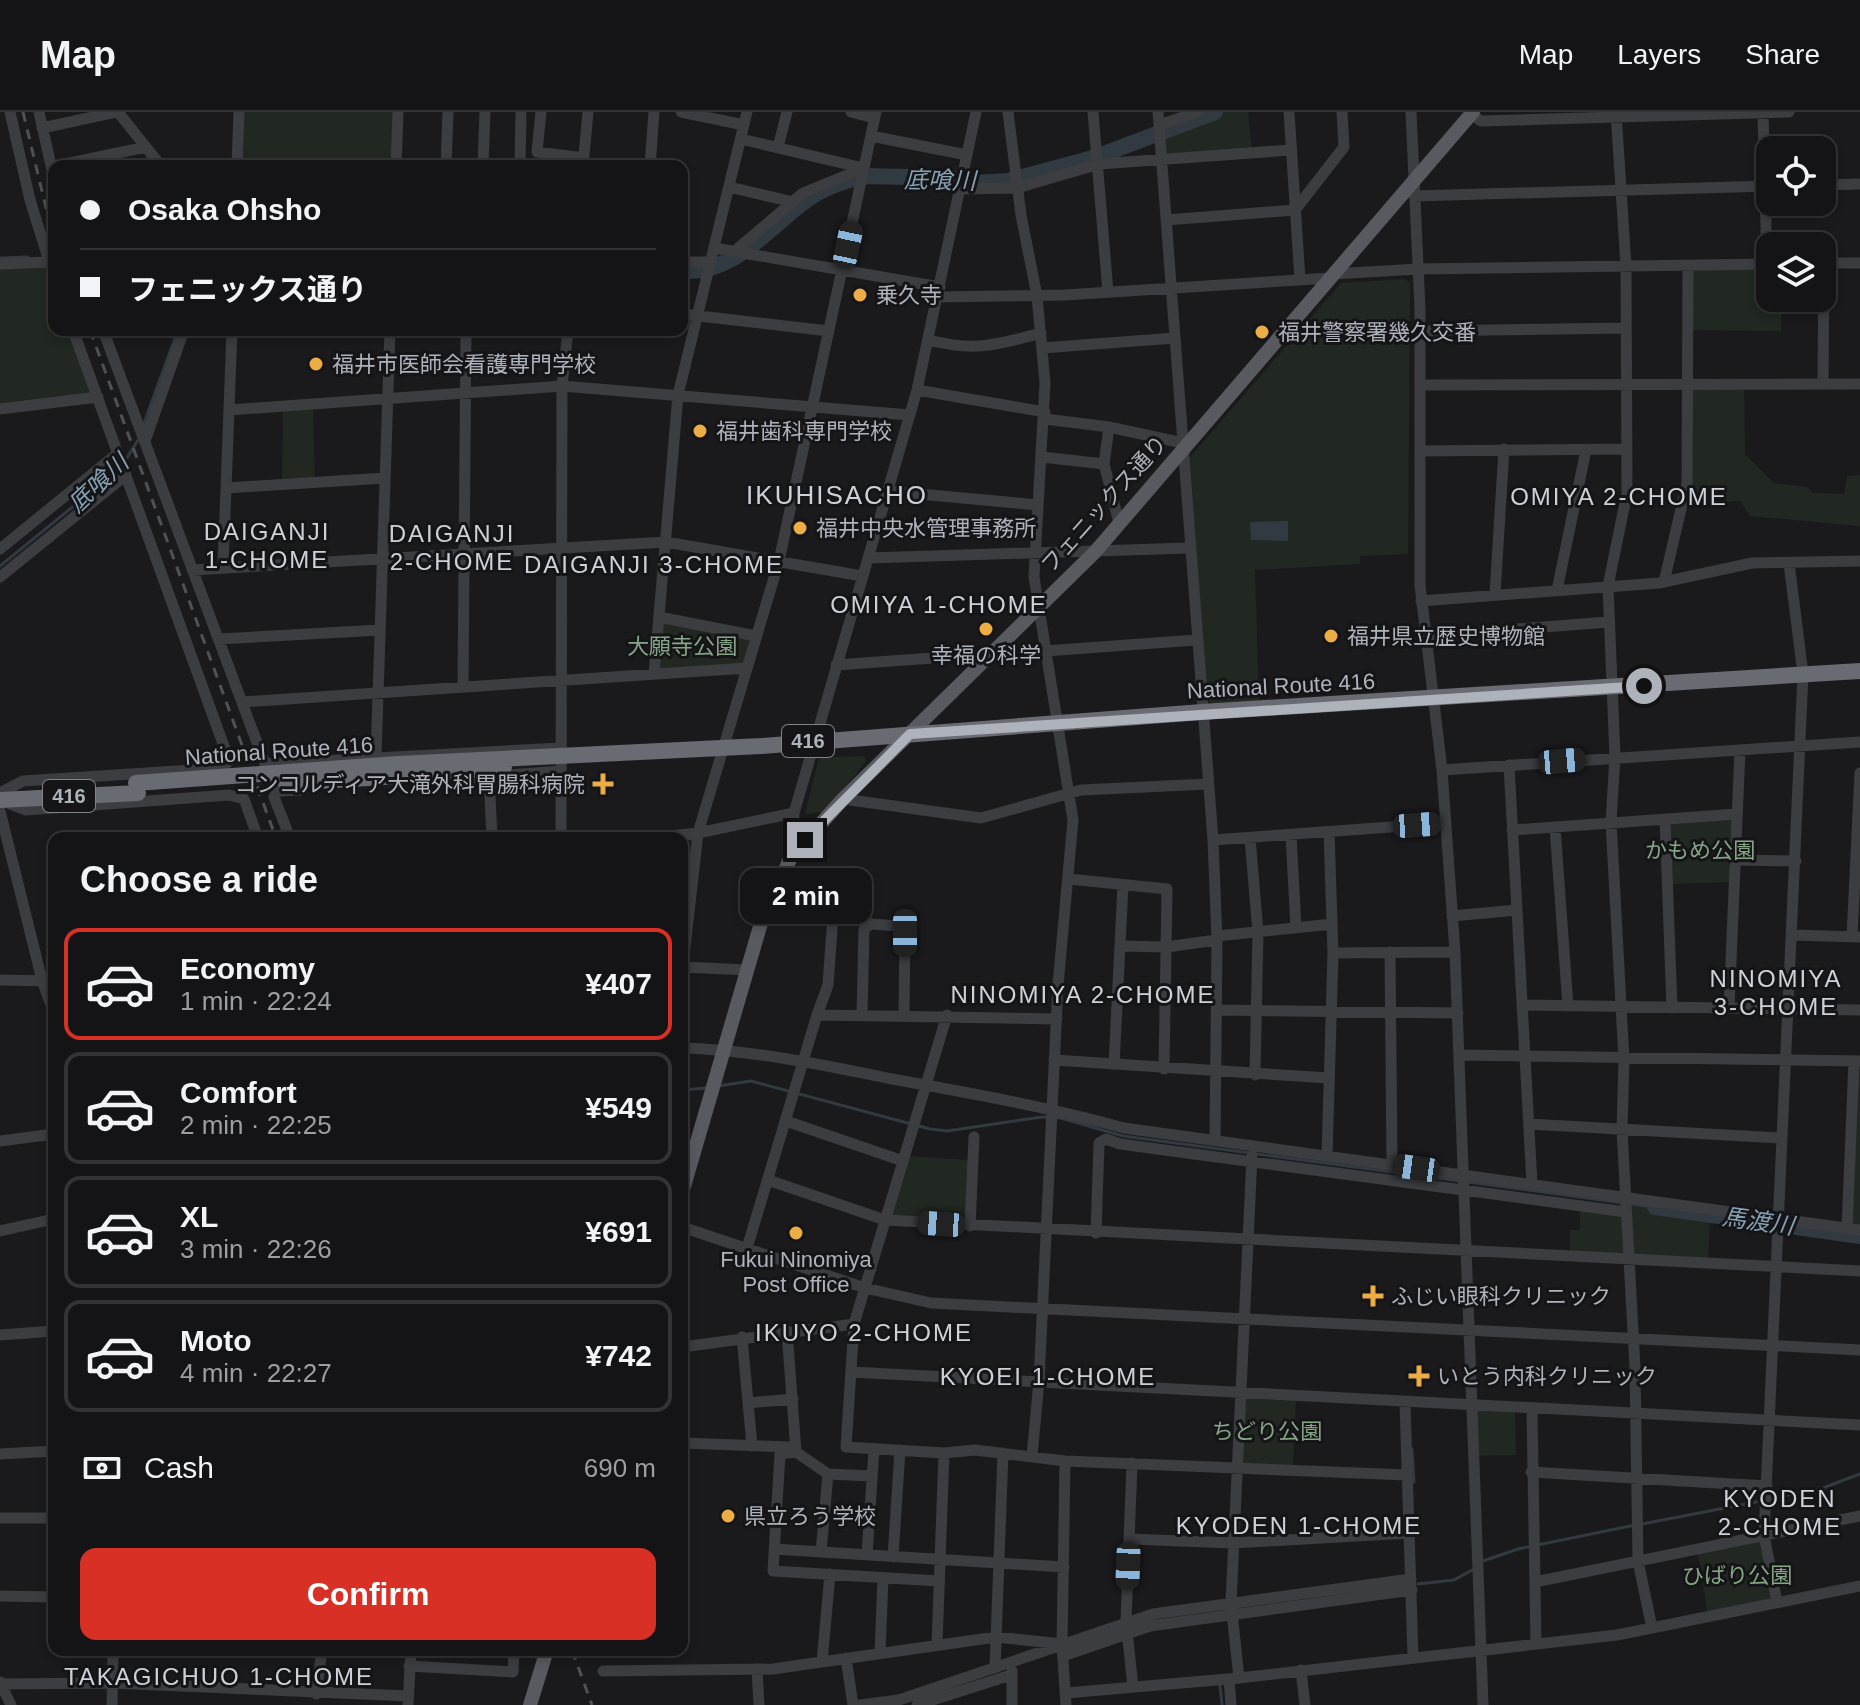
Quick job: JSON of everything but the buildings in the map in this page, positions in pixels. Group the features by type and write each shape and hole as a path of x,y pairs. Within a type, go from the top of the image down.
{"highway":[{"name":"National Route 416","path":"0,797 722,749 1202,712 1612,689 1860,671"}],"main road":[{"name":"フェニックス通り","path":"688,1172 766,911 791,857 843,799 1095,552 1472,113"},
{"path":"530,1705 545,1656"}],"street":[{"path":"0,264 48,262 10,112"},
{"path":"39,112 51,160"},
{"path":"42,128 117,112 156,160"},
{"path":"239,112 239,160"},
{"path":"396,160 398,112"},
{"path":"446,160 448,112"},
{"path":"483,160 485,112"},
{"path":"520,160 521,112"},
{"path":"541,112 537,152 575,160"},
{"path":"584,160 588,112"},
{"path":"650,160 654,112"},
{"path":"682,112 744,125"},
{"path":"654,674 678,395 747,112"},
{"path":"778,147 787,112"},
{"path":"688,895 698,833 779,561 871,136 875,115 851,112"},
{"path":"791,857 794,813 917,390 976,112"},
{"path":"1008,112 1016,182 1037,296 1042,348 1045,416 1034,553 1038,608 1073,820 1054,1060 1039,1381 1032,1456"},
{"path":"1093,112 1108,292"},
{"path":"1198,112 1159,125 1213,840 1217,938 1215,1140"},
{"path":"1289,112 1300,280"},
{"path":"1166,220 1295,210 1344,147 1342,112"},
{"path":"1411,112 1420,331 1421,601 1442,770 1455,952 1483,1705"},
{"path":"1763,112 1764,136"},
{"path":"1472,113 1481,121 1616,114 1789,112"},
{"path":"1616,114 1626,266 1627,493 1608,586 1615,757 1611,822 1624,1060 1622,1130 1633,1340 1638,1561 1652,1628"},
{"path":"871,136 967,155"},
{"path":"741,139 864,168"},
{"path":"94,160 146,147"},
{"path":"960,189 1016,182 1098,159 1162,160 1291,150"},
{"path":"735,251 793,202 823,183 864,168"},
{"path":"1836,185 1860,184"},
{"path":"1414,196 1756,186"},
{"path":"729,187 793,202"},
{"path":"714,248 842,270 938,292 1037,296 1300,280 1418,269 1756,264"},
{"path":"688,262 711,262"},
{"path":"1836,263 1860,263"},
{"path":"1664,582 1687,483 1685,384 1688,266"},
{"path":"1823,312 1823,383"},
{"path":"688,315 829,331"},
{"path":"1420,331 1626,328"},
{"path":"929,340 959,348 981,349 1041,333"},
{"path":"75,336 229,760 223,768 229,795"},
{"path":"105,336 265,764 376,757 561,759"},
{"path":"145,441 182,336"},
{"path":"223,568 232,336"},
{"path":"376,757 390,336"},
{"path":"463,687 466,336"},
{"path":"561,832 562,386 567,336"},
{"path":"1042,348 1175,338"},
{"path":"1420,385 1860,384"},
{"path":"229,410 562,386 910,415"},
{"path":"917,390 1109,427 1183,446"},
{"path":"0,409 98,397"},
{"path":"1109,427 1104,464 1119,523"},
{"path":"1495,594 1504,449"},
{"path":"1420,451 1626,449"},
{"path":"1557,590 1586,450"},
{"path":"0,549 118,453"},
{"path":"1042,457 1104,464"},
{"path":"0,577 126,475"},
{"path":"226,488 385,478"},
{"path":"887,491 1038,505"},
{"path":"192,570 666,542 862,576"},
{"path":"868,558 1189,548"},
{"path":"1421,601 1664,582 1752,563 1860,561"},
{"path":"1777,1602 1764,1535 1803,674 1789,563"},
{"path":"659,617 756,636"},
{"path":"1426,636 1609,622"},
{"path":"218,639 380,630"},
{"path":"1045,651 1196,640"},
{"path":"836,665 974,655 984,660"},
{"path":"242,702 747,668"},
{"path":"1442,770 1860,742"},
{"path":"1729,1008 1740,750"},
{"path":"278,791 489,776 561,759"},
{"path":"269,764 278,791"},
{"path":"1509,765 1532,1184"},
{"path":"223,768 23,781 0,797 26,810 229,795 244,799 256,832"},
{"path":"1792,935 1856,937 1860,773"},
{"path":"489,776 492,832"},
{"path":"843,799 981,818 1069,794 1208,784"},
{"path":"278,791 274,797 288,832"},
{"path":"0,811 48,980 0,980"},
{"path":"688,834 794,813"},
{"path":"1512,830 1737,814"},
{"path":"1665,819 1672,1008"},
{"path":"1213,840 1446,823"},
{"path":"1555,827 1568,1006"},
{"path":"1327,1156 1333,953 1329,832"},
{"path":"1291,835 1296,928"},
{"path":"1250,838 1258,932 1255,1075"},
{"path":"1735,860 1796,861"},
{"path":"1069,879 1167,889 1164,1069"},
{"path":"1114,1065 1123,885"},
{"path":"747,1248 828,985 834,902"},
{"path":"1452,916 1517,910"},
{"path":"862,1015 864,929 871,924 899,926 905,930 904,1015"},
{"path":"1120,946 1166,947 1332,924"},
{"path":"1390,952 1392,1165"},
{"path":"1333,953 1455,952"},
{"path":"688,969 748,970"},
{"path":"1522,1005 1860,1010"},
{"path":"1216,1010 1458,1013"},
{"path":"817,1015 1057,1019"},
{"path":"947,1015 854,1324 846,1447 944,1453 975,1450 1065,1461 1407,1475"},
{"path":"688,1048 724,1049 804,1062 1052,1109 1124,1128 1854,1229 1857,1061 1624,1060 1460,1055"},
{"path":"1054,1060 1215,1073 1329,1078"},
{"path":"786,1121 903,1161"},
{"path":"1529,1124 1782,1138"},
{"path":"0,1141 48,1135"},
{"path":"970,1226 974,1137"},
{"path":"1096,1233 1102,1140 1626,1212"},
{"path":"1231,1705 1234,1679 1231,1610 1233,1543 1253,1146"},
{"path":"768,1180 885,1220 1045,1231 1860,1271"},
{"path":"0,1231 48,1220"},
{"path":"688,1229 908,1300 1041,1310 1860,1350"},
{"path":"688,1346 854,1324"},
{"path":"0,1335 48,1331"},
{"path":"787,1331 795,1450"},
{"path":"742,1337 752,1446"},
{"path":"851,1372 1635,1416 1860,1425"},
{"path":"748,1403 793,1399"},
{"path":"1405,1403 1413,1657"},
{"path":"1532,1409 1536,1644"},
{"path":"688,1443 795,1450 828,1474 872,1476"},
{"path":"867,1555 874,1449"},
{"path":"795,1450 780,1454 773,1571 939,1581"},
{"path":"893,1557 900,1450"},
{"path":"0,1454 48,1451"},
{"path":"937,1644 944,1453"},
{"path":"995,1668 1003,1453"},
{"path":"1065,1461 1063,1650 1066,1699 1133,1687 1234,1679 1652,1628 1860,1586"},
{"path":"1132,1463 1126,1627 1133,1687"},
{"path":"1531,1472 1767,1486"},
{"path":"821,1552 828,1474"},
{"path":"1535,1582 1860,1516"},
{"path":"0,1518 48,1518"},
{"path":"1129,1539 1233,1543 1409,1533"},
{"path":"774,1549 1064,1567"},
{"path":"822,1662 830,1574"},
{"path":"880,1653 883,1578"},
{"path":"860,1705 899,1700 1013,1662 1063,1650 1126,1627 1150,1626 1231,1610 1412,1585"},
{"path":"0,1596 48,1597"},
{"path":"603,1671 757,1669 996,1637 1047,1640 1063,1650"},
{"path":"112,1705 113,1656"},
{"path":"316,1694 321,1656"},
{"path":"11,1705 0,1683 113,1683 408,1701 410,1656"},
{"path":"409,1666 513,1672 514,1656"},
{"path":"846,1658 853,1705"},
{"path":"1012,1705 1013,1662"},
{"path":"757,1669 759,1705"},
{"path":"1301,1670 1305,1705"},
{"path":"917,1705 1011,1675"}],"green space":[{"path":"239,112 397,112 395,160 242,160"},
{"path":"1216,112 1248,112 1252,153 1162,160 1160,134"},
{"path":"1756,264 1756,312 1782,312 1781,331 1686,330 1688,266"},
{"path":"48,265 48,336 75,336 96,393 0,405 0,267"},
{"path":"1405,279 1410,283 1408,554 1360,556 1360,564 1255,570 1259,703 1213,705 1207,699 1190,457 1341,283"},
{"path":"1744,383 1745,454 1774,483 1807,487 1813,493 1844,494 1847,476 1860,475 1860,526 1750,516 1740,501 1684,506 1687,384"},
{"path":"313,408 315,482 282,484 283,409"},
{"name":"大願寺公園","path":"661,618 754,637 745,666 661,671 656,667"},
{"path":"864,756 867,761 823,812 805,814 819,757"},
{"name":"かもめ公園","path":"1737,815 1733,882 1669,884 1665,819"},
{"path":"1855,1063 1860,1063 1860,1228 1849,1227"},
{"path":"905,1156 970,1160 968,1224 887,1219"},
{"path":"1626,1203 1710,1218 1708,1262 1570,1256 1570,1230 1580,1230 1580,1205 1626,1212"},
{"name":"ちどり公園","path":"1241,1397 1296,1399 1293,1466 1238,1464"},
{"path":"1474,1410 1515,1411 1516,1455 1476,1456"},
{"name":"ひばり公園","path":"1764,1535 1777,1602 1708,1616 1697,1549"}],"shaded area":[{"path":"1288,521 1288,541 1251,540 1250,522"}],"waterway":[{"name":"底喰川","path":"688,271 719,265 735,257 808,199 851,180 866,176 950,178 975,183 1008,181 1093,158 1215,112"},
{"path":"0,258 28,257"},
{"name":"底喰川","path":"143,426 176,336"},
{"name":"底喰川","path":"125,461 140,437"},
{"name":"底喰川","path":"0,566 118,470"},
{"path":"718,1086 751,1081 930,1129 947,1131 1042,1117 1061,1118 1123,1136 1460,1181"},
{"path":"688,1090 706,1088"},
{"path":"1468,1182 1623,1203"},
{"path":"1630,1204 1655,1207"},
{"name":"馬渡川","path":"1655,1207 1860,1236"},
{"path":"1412,1449 1414,1482"},
{"path":"1768,1499 1823,1488 1860,1474"},
{"path":"1642,1524 1761,1501"},
{"path":"1483,1561 1518,1549 1635,1525"},
{"path":"1418,1584 1454,1580 1474,1569"},
{"path":"1220,1685 1222,1705"}],"railway":[{"path":"23,112 48,216"},
{"path":"92,336 274,832"},
{"path":"574,1656 592,1705"}],"place":[{"name":"乗久寺","path":"860,295"},
{"name":"福井警察署幾久交番","path":"1262,332"},
{"name":"福井市医師会看護専門学校","path":"316,364"},
{"name":"福井歯科専門学校","path":"700,431"},
{"name":"福井中央水管理事務所","path":"800,528"},
{"name":"幸福の科学","path":"986,629"},
{"name":"福井県立歴史博物館","path":"1331,636"},
{"name":"コンコルディア大滝外科胃腸科病院","path":"603,784"},
{"name":"Fukui Ninomiya Post Office","path":"796,1233"},
{"name":"ふじい眼科クリニック","path":"1373,1296"},
{"name":"いとう内科クリニック","path":"1419,1376"},
{"name":"県立ろう学校","path":"728,1516"}],"district":[{"name":"IKUHISACHO","path":"837,495"},
{"name":"OMIYA 2-CHOME","path":"1619,496"},
{"name":"DAIGANJI 1-CHOME","path":"267,545"},
{"name":"DAIGANJI 2-CHOME","path":"452,547"},
{"name":"DAIGANJI 3-CHOME","path":"654,564"},
{"name":"OMIYA 1-CHOME","path":"939,604"},
{"name":"NINOMIYA 3-CHOME","path":"1776,992"},
{"name":"NINOMIYA 2-CHOME","path":"1083,994"},
{"name":"IKUYO 2-CHOME","path":"864,1332"},
{"name":"KYOEI 1-CHOME","path":"1048,1376"},
{"name":"KYODEN 2-CHOME","path":"1780,1512"},
{"name":"KYODEN 1-CHOME","path":"1299,1525"},
{"name":"TAKAGICHUO 1-CHOME","path":"219,1676"}],"route":[{"path":"805,840 910,734 1202,712 1644,686"}]}
